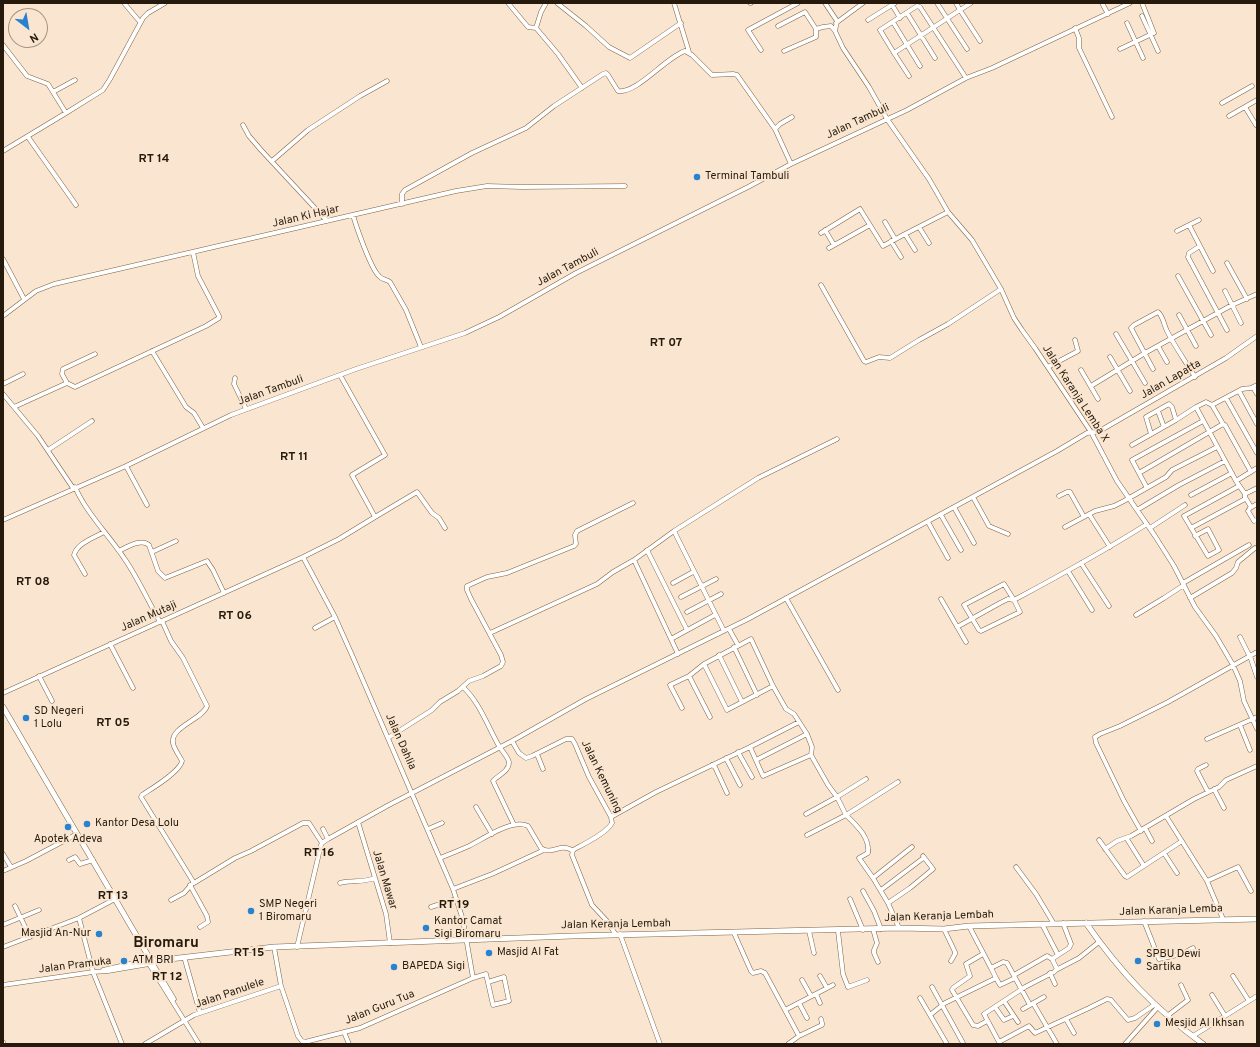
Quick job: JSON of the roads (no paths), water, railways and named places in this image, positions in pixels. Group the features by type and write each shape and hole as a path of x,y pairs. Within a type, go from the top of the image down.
{"main road":[{"path":"3,707 130,923 131,930 150,962 184,960 208,957 210,955"},
{"name":"Jalan Karanja Lemba","path":"1086,923 1257,919"},
{"path":"1086,923 1129,980 1167,1016 1193,1036 1199,1043"},
{"name":"Jalan Keranja Lembah","path":"150,962 274,947 618,935 838,931 899,928 944,929 969,926 1086,923"},
{"path":"1093,934 1098,923"}],"street":[{"path":"124,3 140,22"},
{"path":"3,151 28,137 106,87 140,22 148,13 165,3"},
{"path":"508,3 528,27 536,28 558,54 582,88"},
{"path":"536,28 541,12 546,3"},
{"path":"557,3 609,47 630,58 681,23"},
{"path":"674,3 681,23 688,52 712,74 737,75 775,129 791,164"},
{"path":"761,50 748,30 798,3"},
{"path":"825,3 836,19 835,31"},
{"path":"836,23 863,3"},
{"path":"938,3 967,48"},
{"path":"956,3 980,41"},
{"path":"894,54 971,3"},
{"path":"1102,3 1108,14"},
{"name":"Jalan Tambuli","path":"3,520 126,466 203,428 246,409 340,375 465,333 499,317 576,273 791,164 924,101 966,78 992,68 1130,3"},
{"path":"1120,49 1154,33 1142,3"},
{"path":"868,20 893,4 900,18"},
{"path":"909,76 880,30 917,6 920,7 966,78"},
{"path":"778,26 805,12 816,29 816,37 784,51"},
{"path":"906,13 935,58"},
{"path":"1142,16 1158,51"},
{"path":"893,22 920,66"},
{"path":"1127,23 1143,58"},
{"path":"816,29 829,26 835,31"},
{"path":"1075,28 1079,48 1112,116"},
{"name":"Jalan Karanja Lemba X","path":"835,31 842,48 869,87 887,119 929,180 948,212 972,240 1001,289 1014,318 1091,432 1113,475 1148,526 1190,598 1213,631 1233,665 1242,686 1244,701 1255,718 1257,729"},
{"path":"3,45 27,76 48,84 66,113"},
{"path":"402,204 402,194 405,190 472,153 526,128 547,110 606,73 618,91 623,91 645,80 683,51 688,52"},
{"path":"53,92 75,80"},
{"path":"272,161 308,130 360,96 387,81"},
{"path":"1222,103 1252,86"},
{"path":"1229,116 1257,100"},
{"path":"1245,107 1256,126"},
{"path":"775,129 780,124 792,117"},
{"path":"243,124 250,136 327,221"},
{"path":"28,137 76,205"},
{"name":"Jalan Ki Hajar","path":"3,314 38,290 54,284 450,192 487,186 625,186"},
{"path":"821,233 860,210 883,246 948,212"},
{"path":"353,215 376,273 381,278 389,281 392,285 406,310 421,348"},
{"path":"1177,231 1199,220"},
{"path":"885,222 901,257"},
{"path":"829,248 870,224"},
{"path":"1189,225 1213,272"},
{"path":"919,227 929,244"},
{"path":"825,230 834,245"},
{"path":"905,234 915,250"},
{"path":"1200,246 1189,253 1188,257 1227,330"},
{"path":"95,354 63,369 62,374 67,383 73,387 77,387 206,326 220,317 198,276 193,252"},
{"path":"3,260 24,299"},
{"path":"1227,263 1246,299"},
{"path":"1178,276 1211,335"},
{"path":"821,284 857,349 866,362 879,357 890,358 959,317 1001,289"},
{"path":"1225,291 1241,323"},
{"path":"1091,386 1203,321 1232,305 1257,294"},
{"path":"1153,368 1131,328 1157,312 1160,312 1172,339 1195,376"},
{"path":"1179,315 1196,346"},
{"path":"1116,334 1145,383"},
{"name":"Jalan Lapatta","path":"322,843 358,822 500,748 596,694 729,629 941,515 1057,451 1084,434 1103,429 1226,358 1257,336"},
{"path":"1048,367 1078,351 1075,340"},
{"path":"1158,346 1166,362"},
{"path":"152,351 186,407 194,412 203,428"},
{"path":"1110,357 1130,391"},
{"path":"1081,370 1098,399"},
{"path":"3,384 23,374"},
{"path":"340,375 385,455 352,475 375,517"},
{"path":"235,378 233,383 246,409"},
{"path":"14,407 67,383"},
{"path":"1212,405 1239,391 1255,386 1257,394"},
{"path":"1239,391 1257,424"},
{"path":"3,394 34,430 86,508 119,551 134,574 171,641 183,658 206,704 206,709 184,725 173,741 182,761 181,764 174,772 141,796 141,799 192,884 207,916 208,922 200,927"},
{"path":"1226,398 1257,453"},
{"path":"1132,444 1206,402 1212,405 1251,472"},
{"path":"1151,434 1146,418 1170,404 1176,420"},
{"path":"1196,407 1236,481 1252,507"},
{"path":"1158,411 1164,427"},
{"path":"48,450 92,421"},
{"path":"1147,488 1132,460 1203,421"},
{"path":"1139,474 1223,424"},
{"path":"490,633 597,584 613,572 634,560 674,531 758,478 837,439"},
{"path":"1065,527 1089,514 1114,506 1166,477 1176,468 1218,447"},
{"path":"1137,510 1179,485 1225,461"},
{"path":"126,466 147,505"},
{"path":"1236,481 1257,468"},
{"path":"1190,495 1232,473"},
{"path":"1195,536 1208,529 1219,550 1208,556 1195,536 1184,516 1185,514 1239,486"},
{"path":"1191,528 1244,499 1245,496 1257,488"},
{"name":"Jalan Mutaji","path":"3,693 303,557 339,539 417,492 432,514 436,515 445,528"},
{"path":"1059,496 1070,492 1084,517"},
{"path":"973,497 990,526 1008,534"},
{"path":"388,738 432,710 440,702 463,687 469,681 500,668 502,659 490,633 466,590 467,586 488,577 507,573 574,546 576,544 575,535 577,532 633,503"},
{"path":"1257,504 1248,511 1254,521 1257,520"},
{"path":"957,627 1008,599 1014,600 1185,505"},
{"path":"954,507 974,543"},
{"path":"1089,514 1110,547"},
{"path":"941,515 960,550"},
{"path":"928,522 948,558"},
{"path":"674,531 693,572 724,631"},
{"path":"85,574 74,555 75,551 83,544 104,532"},
{"path":"152,552 176,541"},
{"path":"119,551 132,545 144,542 150,545 158,571 165,578 208,562 224,593"},
{"path":"1136,615 1164,598 1183,584 1249,545"},
{"path":"1190,598 1232,573 1238,562 1255,548"},
{"path":"647,550 687,630"},
{"name":"Jalan Dahlia","path":"303,557 335,617 428,829 453,889 463,920 466,940"},
{"path":"634,560 678,654"},
{"path":"1081,563 1109,606"},
{"path":"1068,571 1092,610"},
{"path":"673,583 693,572"},
{"path":"681,597 716,579"},
{"path":"1002,584 1005,585 1014,600 1019,613 981,630 978,630 964,606 1002,584"},
{"path":"687,612 721,594"},
{"path":"786,598 838,690"},
{"path":"941,599 966,642"},
{"path":"671,639 715,615"},
{"path":"315,628 335,617"},
{"path":"729,629 757,695"},
{"path":"1240,637 1250,656 1257,677"},
{"path":"682,708 670,685 689,676 704,664 751,639 773,686 786,708 794,714 807,734 812,747 811,755 828,785 837,797 846,815 860,829 869,844 868,853 859,858 881,890 899,928"},
{"path":"110,644 133,688"},
{"path":"1152,841 1124,801 1096,743 1096,737 1168,702 1257,652"},
{"path":"719,656 742,702"},
{"path":"704,664 727,710 773,686"},
{"path":"39,676 52,701"},
{"path":"689,676 710,717"},
{"path":"463,687 477,705 508,760 509,763 506,770 493,781 514,825"},
{"path":"1207,739 1255,718"},
{"path":"611,817 656,792 799,722"},
{"path":"1240,724 1250,750"},
{"path":"756,760 807,734"},
{"name":"Jalan Kemuning","path":"512,741 519,753 525,758 529,758 566,739 573,741 589,777 611,817 612,823 610,827 572,851"},
{"path":"750,747 763,776 811,755"},
{"path":"738,752 752,776"},
{"path":"537,754 543,769"},
{"path":"726,758 740,785"},
{"path":"712,765 716,767 727,793"},
{"path":"1206,765 1197,771 1208,792"},
{"path":"1105,849 1117,841 1127,838 1219,787 1226,780 1257,766"},
{"path":"806,814 866,779"},
{"path":"807,835 846,815 898,782"},
{"path":"1214,789 1224,808"},
{"path":"476,806 492,834"},
{"path":"1166,816 1207,881 1222,919"},
{"name":"Jalan Mawar","path":"358,822 386,914 390,943"},
{"path":"171,900 184,893 192,884 235,858 303,823 309,823 322,843 297,947"},
{"path":"428,829 442,823"},
{"path":"440,858 469,846 492,834 514,825 523,824 528,826 541,848 544,850"},
{"path":"323,829 328,839"},
{"path":"3,871 26,861 78,834"},
{"path":"1127,838 1144,866"},
{"path":"1099,840 1126,876 1182,841"},
{"path":"453,889 492,874 544,850 564,847 572,851 592,905 618,935 660,1044"},
{"path":"873,878 912,847"},
{"path":"1164,853 1176,873"},
{"path":"3,854 11,867"},
{"path":"68,860 75,857 80,864 93,860"},
{"path":"881,890 922,858 933,869 910,888 888,903"},
{"path":"1016,867 1036,894 1054,924"},
{"path":"1207,881 1238,867 1251,891"},
{"path":"340,883 348,881 364,882 375,878"},
{"path":"863,891 882,929"},
{"path":"3,948 79,918 115,899"},
{"path":"432,907 456,899"},
{"path":"850,899 863,930"},
{"path":"15,906 30,937"},
{"path":"5,924 39,910"},
{"path":"79,918 93,972 122,1044"},
{"path":"1144,922 1160,959 1182,954 1193,948"},
{"path":"1052,959 1069,948 1071,944 1063,923"},
{"path":"1042,924 1058,955"},
{"path":"969,926 990,968 1001,985 1047,956 1052,959 1056,970"},
{"path":"873,929 877,942 874,953 878,962"},
{"path":"944,929 955,952 951,961"},
{"path":"809,931 814,953"},
{"path":"838,931 843,974 848,987 866,980"},
{"path":"734,933 751,971 753,973 761,971 765,973 799,1036"},
{"path":"466,940 473,978 486,974 493,1006 509,1001 504,977 488,982"},
{"path":"1099,942 1079,958 1050,973 984,1014 999,1042 1029,1026 1035,1033 1107,999 1111,1000 1128,1020 1135,1018 1156,1006"},
{"name":"Jalan Guru Tua","path":"274,947 281,986 298,1036 302,1041 308,1042 360,1028 473,978"},
{"path":"983,954 966,964 970,975 953,988 952,991 973,1026 978,1026 987,1021"},
{"path":"184,960 200,1013"},
{"path":"150,962 199,1044"},
{"name":"Jalan Pramuka","path":"3,985 108,971 150,962"},
{"path":"990,968 1004,962 1006,963 1057,1044"},
{"path":"1050,973 1056,984"},
{"path":"820,976 827,988"},
{"path":"1233,976 1248,1001"},
{"path":"930,1015 943,1005 996,978"},
{"path":"802,980 820,1003"},
{"path":"786,1010 833,985"},
{"path":"1167,1016 1188,1000 1181,985"},
{"name":"Jalan Panulele","path":"145,1044 185,1020 200,1013 281,986"},
{"path":"932,987 963,1043"},
{"path":"1212,995 1224,1016"},
{"path":"1193,1036 1257,996"},
{"path":"1023,1009 1044,997"},
{"path":"920,998 947,1044"},
{"path":"1004,1001 1018,1022"},
{"path":"798,1003 807,1018"},
{"path":"1126,1044 1156,1006"},
{"path":"995,1007 1004,1020 1013,1016"},
{"path":"790,1044 799,1036 822,1025 821,1019"},
{"path":"1066,1019 1074,1034"},
{"path":"344,1032 349,1044"}],"place":[{"name":"Terminal Tambuli","path":"697,177"},
{"name":"SD Negeri 1 Lolu","path":"26,718"},
{"name":"Kantor Desa Lolu","path":"87,824"},
{"name":"Apotek Adeva","path":"68,827"},
{"name":"SMP Negeri 1 Biromaru","path":"251,911"},
{"name":"Kantor Camat Sigi Biromaru","path":"426,928"},
{"name":"Masjid An-Nur","path":"99,934"},
{"name":"Masjid Al Fat","path":"489,953"},
{"name":"ATM BRI","path":"124,961"},
{"name":"SPBU Dewi Sartika","path":"1138,961"},
{"name":"BAPEDA Sigi","path":"394,967"},
{"name":"Mesjid Al Ikhsan","path":"1157,1024"}],"district":[{"name":"RT 14","path":"154,160"},
{"name":"RT 07","path":"666,344"},
{"name":"RT 11","path":"294,458"},
{"name":"RT 08","path":"33,583"},
{"name":"RT 06","path":"235,617"},
{"name":"RT 05","path":"113,724"},
{"name":"RT 16","path":"319,854"},
{"name":"RT 13","path":"113,897"},
{"name":"RT 19","path":"454,906"},
{"name":"Biromaru","path":"166,944"},
{"name":"RT 15","path":"249,954"},
{"name":"RT 12","path":"167,978"}]}
